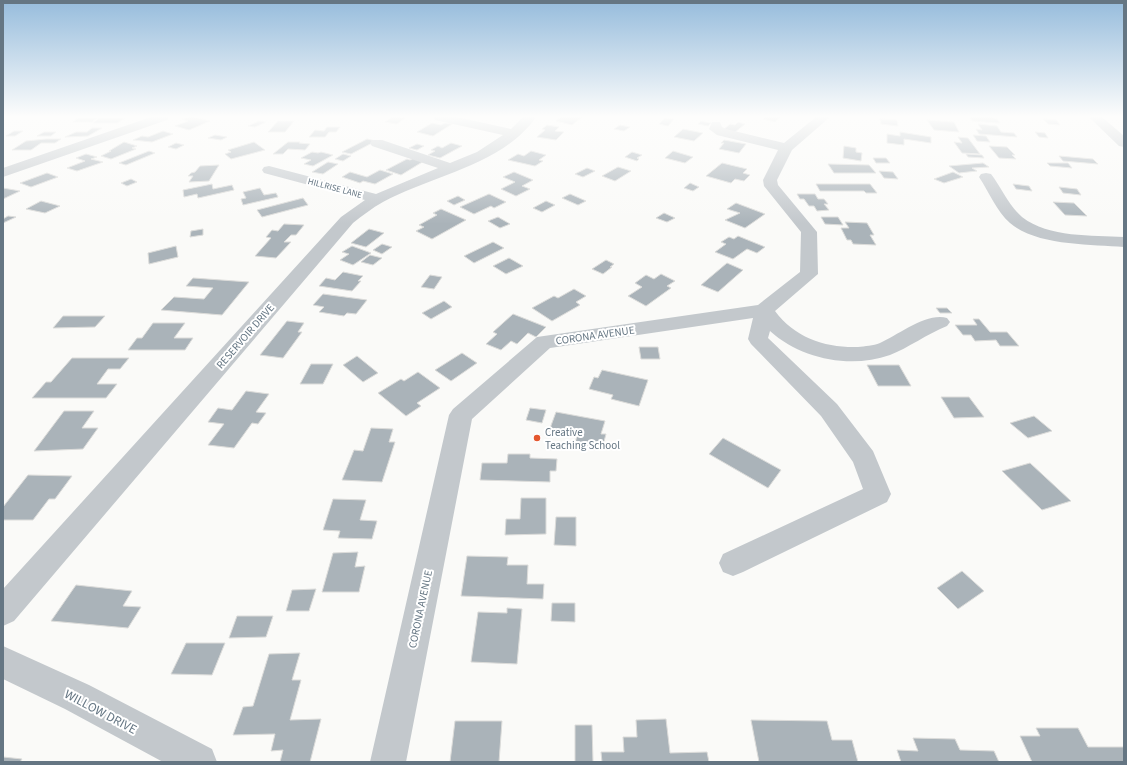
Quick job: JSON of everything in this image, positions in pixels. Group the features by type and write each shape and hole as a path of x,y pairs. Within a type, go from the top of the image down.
{"street":[{"path":"3,173 61,153"},
{"path":"406,153 451,168"},
{"name":"RESERVOIR DRIVE","path":"3,611 347,220 377,199 482,156 487,153"},
{"path":"734,564 878,494 864,458 829,410 758,338 764,310 808,274 809,232 771,186 771,177 784,153"},
{"name":"HILLRISE LANE","path":"269,170 377,199"},
{"path":"986,177 1016,220 1026,225 1063,237 1124,242"},
{"path":"764,310 769,319 798,342 825,352 851,353 883,350 940,322"},
{"name":"CORONA AVENUE","path":"388,762 462,415 544,342 764,310"},
{"name":"WILLOW DRIVE","path":"3,662 77,698 199,762"}],"building":[{"path":"108,153 127,153 111,159 101,156"},
{"path":"145,153 155,153 126,165 119,163"},
{"path":"229,153 255,153 231,159 225,154"},
{"path":"275,153 284,153 283,154 273,154"},
{"path":"311,153 324,153 333,155 313,166 304,164 311,160 301,158"},
{"path":"432,153 450,153 440,158 428,155"},
{"path":"529,153 546,155 539,160 543,161 535,166 508,160 518,154 524,156"},
{"path":"631,153 642,155 637,158 639,159 637,161 625,157"},
{"path":"671,153 679,153 693,157 685,163 665,158"},
{"path":"843,153 862,153 861,161 843,158"},
{"path":"962,153 979,153 980,154"},
{"path":"995,153 1013,153 1015,155 1012,155 1016,159 999,158"},
{"path":"86,154 97,157 91,159 103,162 77,171 67,168 85,161 76,158"},
{"path":"343,154 351,156 343,161 335,159"},
{"path":"966,154 982,155 984,158 968,157"},
{"path":"1059,156 1093,159 1098,164 1063,161"},
{"path":"414,158 424,161 401,175 386,170 407,159 410,160"},
{"path":"873,158 886,158 890,163 876,163"},
{"path":"328,162 338,164 323,174 312,172"},
{"path":"722,163 747,169 743,173 750,175 744,181 735,179 731,183 706,176"},
{"path":"983,163 989,167 972,168 977,171 959,173 949,166"},
{"path":"1047,163 1068,163 1072,168 1050,166"},
{"path":"828,164 869,165 876,173 834,173"},
{"path":"219,165 209,181 189,182 193,176 188,176 195,172 200,166"},
{"path":"618,167 631,171 615,181 602,176"},
{"path":"587,168 595,171 583,177 575,174"},
{"path":"380,170 393,174 375,184 363,181 360,183 342,177 350,172 367,177"},
{"path":"879,171 893,172 898,179 884,178"},
{"path":"514,172 533,180 522,186 530,189 516,196 501,189 515,182 503,177"},
{"path":"953,172 963,177 944,183 934,179"},
{"path":"47,173 58,177 31,187 20,183"},
{"path":"131,179 137,182 127,186 121,183"},
{"path":"690,183 699,187 693,191 684,188"},
{"path":"212,184 213,189 232,185 234,190 198,198 197,194 184,197 183,190"},
{"path":"816,184 870,184 877,193 866,193 864,191 820,191"},
{"path":"1013,184 1029,186 1032,191 1016,189"},
{"path":"1059,187 1077,189 1081,195 1063,193"},
{"path":"3,188 20,191 3,199"},
{"path":"260,188 264,195 276,193 278,197 243,205 241,199 246,198 243,192"},
{"path":"489,194 506,202 494,208 491,206 474,214 460,207"},
{"path":"570,194 586,201 578,205 562,198"},
{"path":"797,194 815,194 818,199 824,199 828,204 824,204 829,210 817,211 814,206 809,206 804,199 800,199"},
{"path":"458,196 465,200 454,205 447,201"},
{"path":"303,198 308,205 262,217 257,210"},
{"path":"41,201 60,206 45,213 26,209"},
{"path":"546,201 555,205 542,212 533,208"},
{"path":"1053,202 1074,203 1087,216 1065,215"},
{"path":"736,203 765,214 745,228 725,220 740,213 727,209"},
{"path":"441,209 466,220 432,239 416,231 424,227 419,225 437,215 433,213"},
{"path":"664,213 675,218 667,222 656,218"},
{"path":"8,216 16,217 3,223 3,219"},
{"path":"498,217 510,224 500,228 488,221"},
{"path":"821,217 838,217 843,225 825,224"},
{"path":"845,222 867,223 874,235 870,235 876,245 853,244 851,240 847,240 841,228 849,228"},
{"path":"284,224 304,225 296,235 291,235 284,242 291,242 276,258 255,256 271,238 266,237 272,230 278,231"},
{"path":"203,229 203,235 190,237 191,231"},
{"path":"369,229 384,233 366,247 351,243"},
{"path":"738,236 765,247 757,253 747,249 733,259 715,252 726,244 721,242 729,237 734,239"},
{"path":"493,242 504,248 474,263 464,256"},
{"path":"382,244 392,247 382,254 373,250"},
{"path":"176,246 178,257 149,264 148,253"},
{"path":"352,246 371,253 353,265 340,260 349,254 342,252"},
{"path":"370,255 382,258 373,265 361,262"},
{"path":"509,258 523,266 506,274 493,266"},
{"path":"606,260 614,264 603,274 592,269"},
{"path":"727,263 743,270 718,292 701,285"},
{"path":"343,272 363,276 358,281 361,281 352,291 319,286 326,278 335,280"},
{"path":"661,274 675,281 667,286 671,288 646,306 628,296 642,287 635,283 646,275 654,279"},
{"path":"430,275 442,277 434,289 421,287"},
{"path":"193,278 249,282 222,315 161,310 174,297 204,299 213,288 186,286"},
{"path":"574,289 586,296 576,302 580,305 552,321 532,308 554,296 558,298"},
{"path":"323,294 367,300 356,314 347,313 344,316 319,312 324,307 313,305"},
{"path":"444,301 452,307 431,319 422,313"},
{"path":"936,308 947,308 952,313 940,313"},
{"path":"513,314 546,327 536,337 528,333 517,344 511,341 501,350 486,344 497,334 493,332"},
{"path":"63,316 105,316 95,327 53,328"},
{"path":"973,319 979,319 990,332 1007,332 1019,346 1000,346 996,340 975,341 971,335 963,335 955,325 977,325"},
{"path":"287,321 304,323 298,332 302,332 283,358 260,355"},
{"path":"153,323 185,323 174,338 193,338 185,350 128,350 137,338 142,338"},
{"path":"639,347 658,347 660,359 641,359"},
{"path":"462,353 477,363 451,381 435,370"},
{"path":"357,356 378,373 363,382 343,365"},
{"path":"72,358 129,358 120,369 108,369 97,384 117,384 106,398 32,398 46,382 51,382"},
{"path":"311,364 333,364 323,384 300,384"},
{"path":"867,365 899,365 911,386 878,386"},
{"path":"602,370 648,380 639,406 611,399 613,395 589,389 594,377 598,378"},
{"path":"418,372 440,388 417,403 421,406 406,416 378,393 401,379 404,381"},
{"path":"246,391 269,394 256,412 266,413 258,424 252,423 234,448 208,445 224,424 208,422 218,408 232,410"},
{"path":"941,397 969,397 984,417 954,418"},
{"path":"530,408 546,410 542,423 526,420"},
{"path":"64,411 94,411 82,428 98,428 83,449 34,451"},
{"path":"556,412 605,421 601,434 606,434 602,449 575,443 577,436 549,431"},
{"path":"1034,416 1052,431 1028,438 1010,423"},
{"path":"371,428 393,429 389,442 395,442 382,482 342,480 354,450 363,451"},
{"path":"723,438 781,470 768,488 709,454"},
{"path":"508,454 530,454 530,458 557,459 556,471 550,471 550,482 480,480 482,463 507,463"},
{"path":"1030,463 1071,501 1042,510 1002,471"},
{"path":"28,475 72,476 55,499 49,499 33,520 3,520 3,507"},
{"path":"521,498 546,498 546,534 505,535 506,519 520,519"},
{"path":"333,499 366,500 360,520 377,521 372,539 338,538 340,531 323,530"},
{"path":"556,517 576,517 576,546 554,545"},
{"path":"358,552 355,567 365,566 359,592 322,592 333,553"},
{"path":"467,556 508,557 507,565 528,565 527,584 544,584 543,599 461,596"},
{"path":"962,571 984,591 958,609 937,588"},
{"path":"76,585 132,591 123,606 141,607 128,628 51,621"},
{"path":"316,589 309,611 286,611 292,590"},
{"path":"552,603 575,603 575,622 551,621"},
{"path":"507,608 522,609 517,664 471,662 478,612 507,613"},
{"path":"237,616 273,616 266,637 229,638"},
{"path":"186,643 225,643 212,675 171,674"},
{"path":"300,653 292,680 301,680 290,720 321,719 310,762 280,762 283,750 271,751 275,734 233,735 243,707 253,706 269,654"},
{"path":"666,719 670,753 707,752 709,762 602,762 601,752 624,752 623,737 637,737 636,720"},
{"path":"751,720 827,721 832,740 852,740 858,762 759,762"},
{"path":"455,721 502,721 499,762 450,762"},
{"path":"575,725 592,725 593,762 575,762"},
{"path":"1036,728 1078,728 1088,747 1124,747 1124,762 1032,762 1020,736 1040,736"},
{"path":"913,738 955,739 960,750 994,751 999,762 901,762 897,750 918,751"},
{"path":"3,757 22,759 20,762 3,762"}],"place":[{"name":"Creative Teaching School","path":"537,438"}]}
